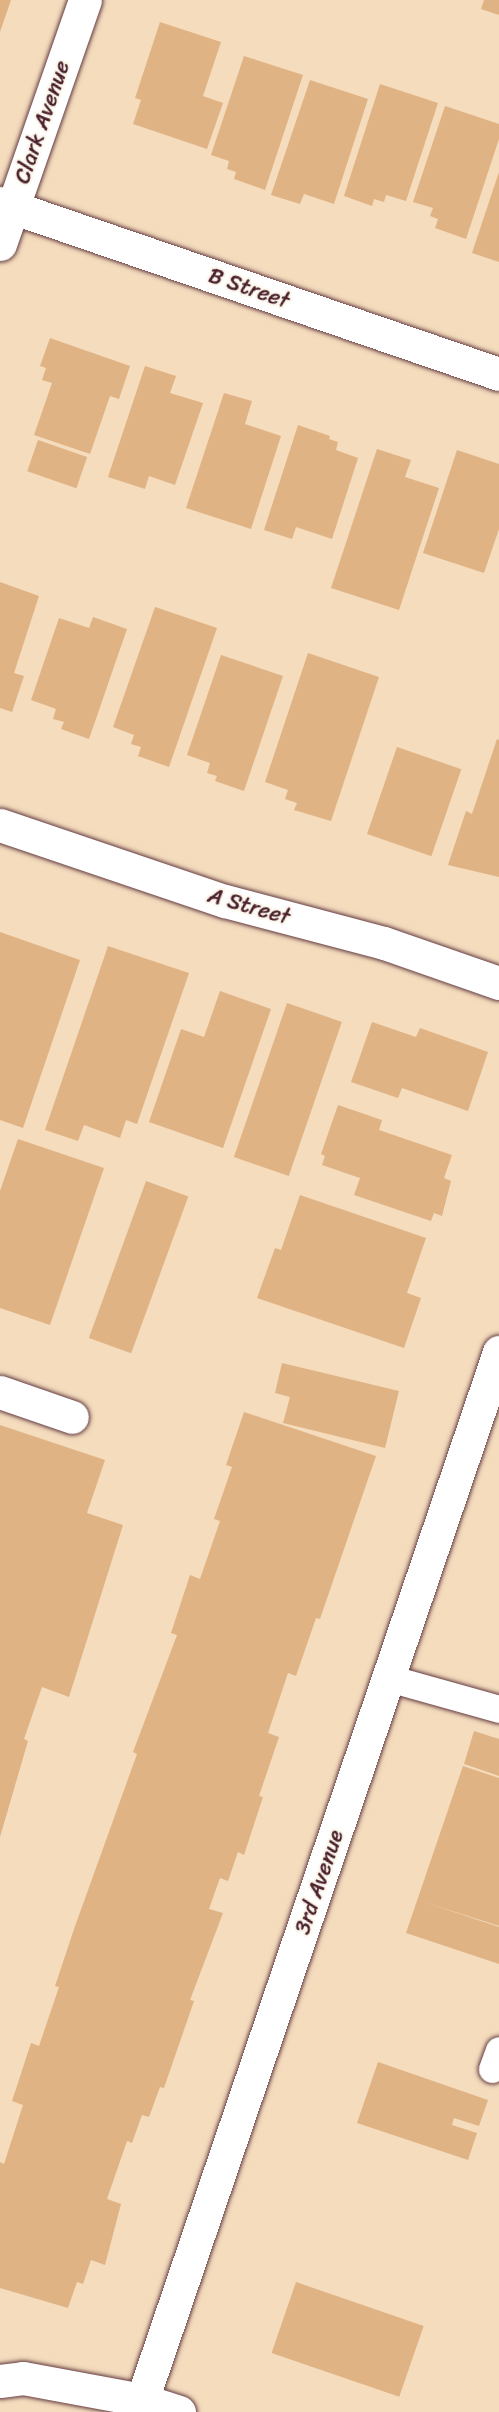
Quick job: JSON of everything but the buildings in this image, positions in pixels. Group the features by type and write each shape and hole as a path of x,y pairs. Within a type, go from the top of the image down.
{"street":[{"name":"Clark Avenue","path":"0,244 6,205 85,0"},
{"name":"B Street","path":"6,205 499,374"},
{"name":"A Street","path":"0,825 225,901 384,943 499,983"},
{"name":"3rd Avenue","path":"140,2406 499,1352"},
{"path":"0,1392 72,1417"},
{"path":"0,2381 23,2378 140,2406 179,2412"}],"lane":[{"path":"388,1678 499,1709"}]}
